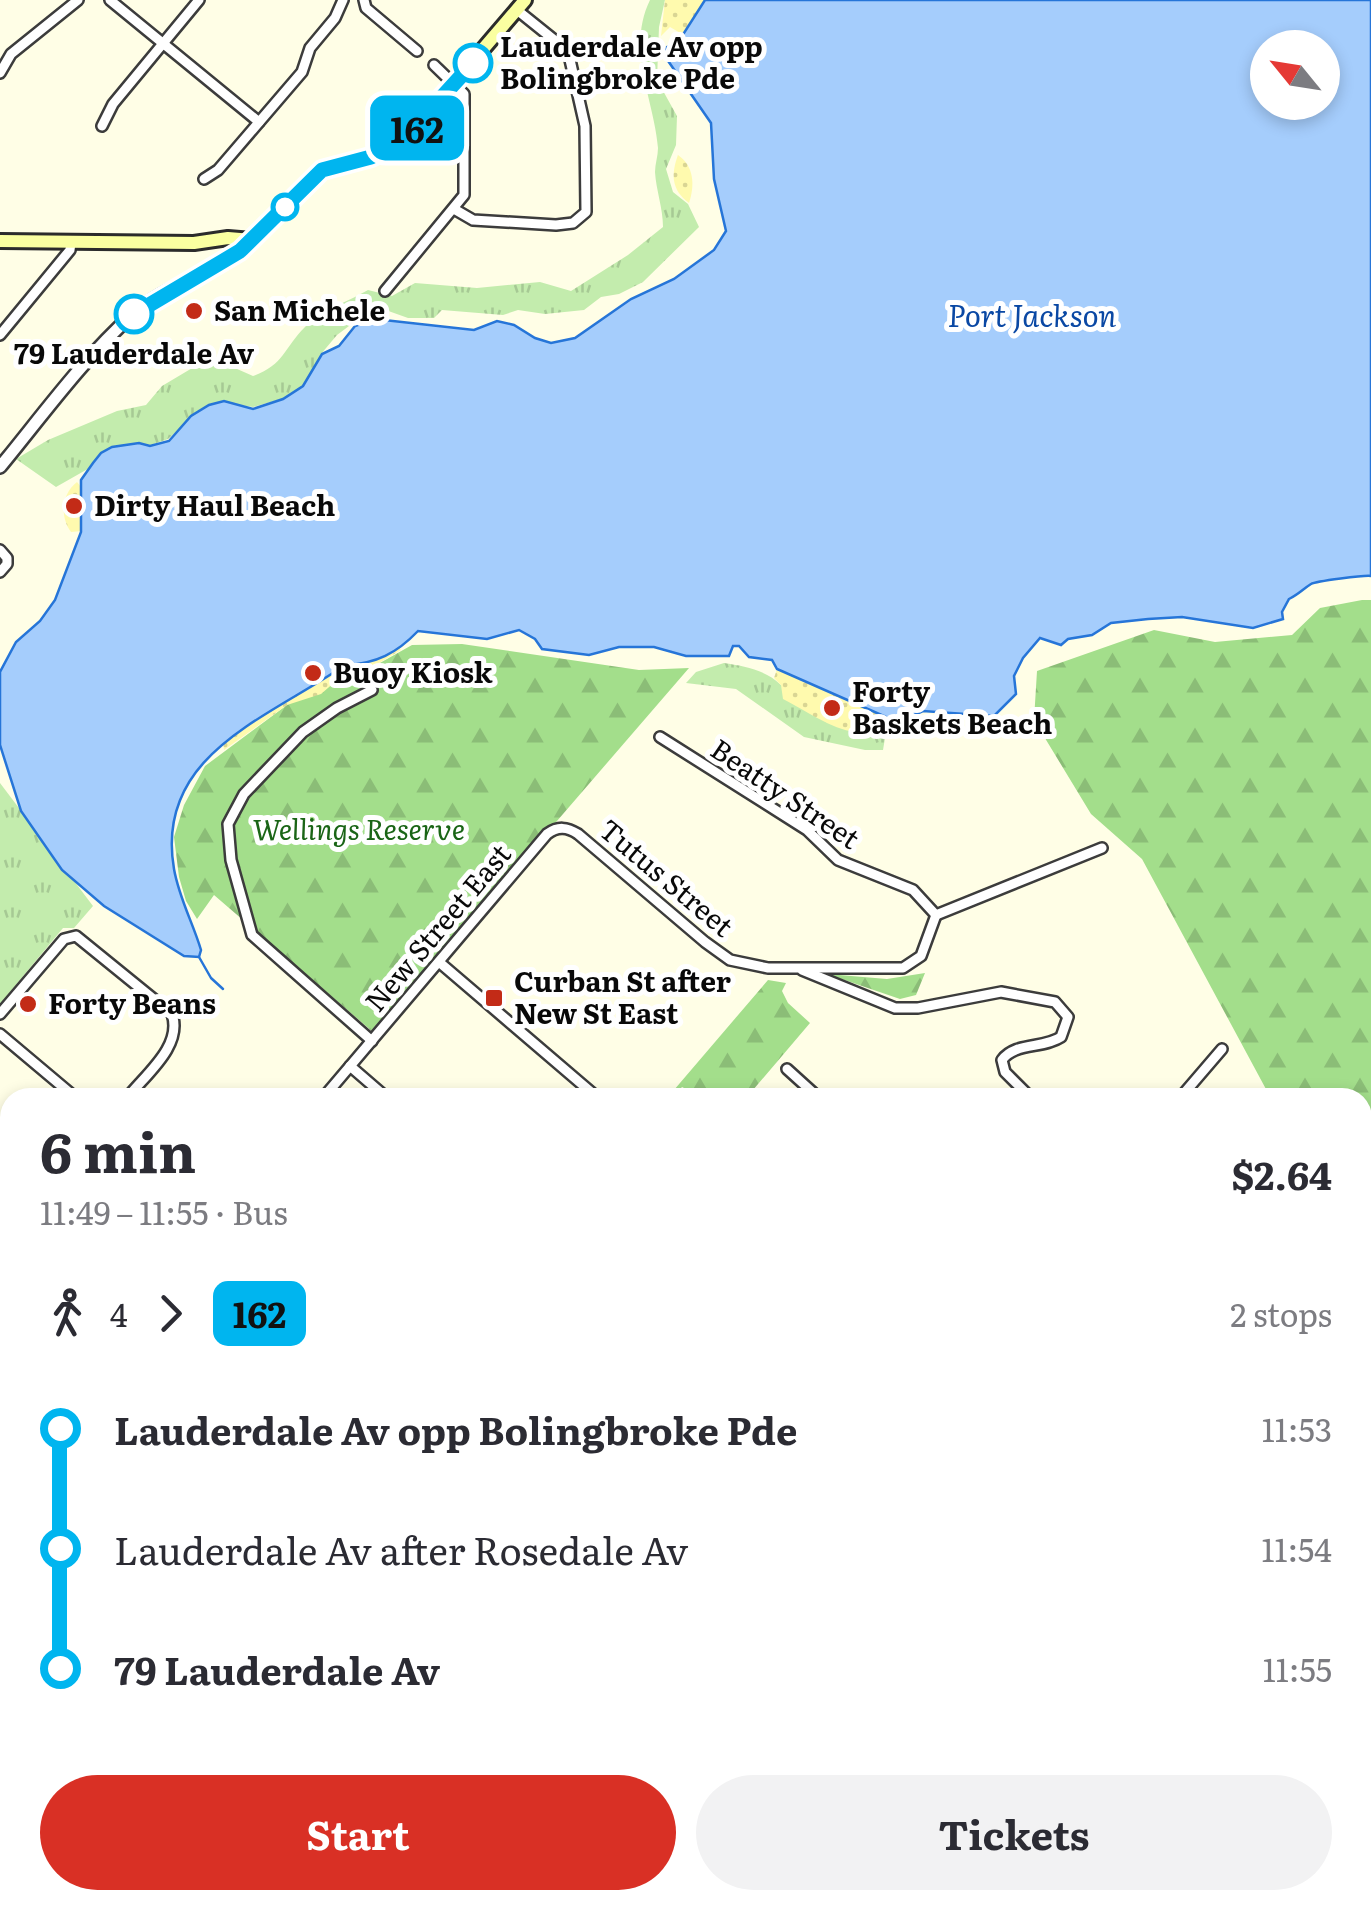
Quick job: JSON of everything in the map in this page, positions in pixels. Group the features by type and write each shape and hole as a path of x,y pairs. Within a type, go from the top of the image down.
{"main road":[{"path":"0,241 194,244 228,238 252,240 322,170 371,157 400,143 456,84 521,5"}],"street":[{"path":"0,73 11,54 78,0"},
{"path":"110,0 259,122"},
{"path":"102,126 113,104 199,0"},
{"path":"204,179 218,170 302,72 310,48 335,18 343,0"},
{"path":"364,0 366,8 418,51"},
{"path":"454,209 473,220 556,225 573,223 586,212 585,126 568,51 521,5"},
{"path":"385,292 464,195 464,94 434,65"},
{"path":"0,468 62,392 134,314 227,260 252,240"},
{"path":"0,335 70,250 71,243"},
{"path":"0,550 7,558 0,572"},
{"path":"372,690 302,732 244,794 228,824 231,860 252,935 372,1041"},
{"name":"Beatty Street","path":"660,737 807,830 838,860 913,890 936,915"},
{"name":"New Street East","path":"331,1088 547,834 564,828"},
{"name":"Tutus Street","path":"564,828 578,834 721,954 748,965 800,969"},
{"path":"800,969 903,968 921,956 936,915 1102,848"},
{"path":"0,1014 64,939 76,936 172,1014 177,1028 173,1042 135,1088"},
{"path":"438,962 586,1088"},
{"path":"800,969 895,1008 918,1008 1001,992 1055,1002 1068,1017 1061,1037 1049,1044 1012,1050 1002,1060 1005,1072 1021,1088"},
{"path":"0,1034 64,1088"},
{"path":"1189,1088 1222,1049"},
{"path":"350,1066 375,1088"},
{"path":"787,1069 808,1088"}],"green space":[{"path":"650,0 665,0 659,27 657,80 677,116 676,145 666,169 673,192 688,204 699,227 643,282 619,294 601,297 584,310 545,314 442,310 434,318 408,318 380,308 337,335 321,354 308,384 285,398 253,407 220,402 199,411 168,439 93,466 56,487 16,459 48,440 117,411 146,405 162,386 204,361 219,361 253,376 263,372 278,361 312,321 368,290 392,296 415,283 477,288 540,282 571,291 628,255 663,227 655,172 656,130 641,55 643,18"},
{"path":"1371,600 1371,1088 1265,1088 1142,859 1091,814 1034,720 1037,671 1154,630 1215,642 1292,635 1320,608"},
{"name":"Wellings Reserve","path":"462,644 639,670 689,668 374,1033 214,895 197,919 186,901 179,877 174,837 184,805 205,766 287,705 343,675 362,673 412,645"},
{"path":"724,663 762,672 874,735 886,732 883,750 804,737 736,689 686,683 696,672"},
{"path":"0,783 93,906 74,928 63,928 0,1004"},
{"path":"925,973 916,995 900,999 827,974 887,979"},
{"path":"768,980 786,983 782,991 788,1003 810,1023 755,1088 676,1088"}],"sand":[{"path":"665,0 705,0 682,34 670,27 661,36"},
{"path":"678,155 692,176 689,203 674,181"},
{"name":"Dirty Haul Beach","path":"77,482 81,487 82,531 71,532 64,506"},
{"path":"397,645 401,650 362,673 343,675 321,694 287,705 224,750 223,741 300,680"},
{"name":"Forty Baskets Beach","path":"777,669 886,717 901,721 911,716 908,724 872,732 844,730 783,699 781,685 774,678"}],"water":[{"name":"Port Jackson","path":"705,0 1371,0 1371,576 1311,584 1289,599 1283,619 1253,628 1182,617 1111,623 1092,635 1068,639 1061,645 1040,638 1014,676 1016,694 994,716 923,711 901,721 886,717 777,669 772,660 749,657 739,646 733,646 729,656 686,656 654,647 619,647 589,655 542,649 535,639 519,630 487,639 418,631 394,651 376,660 345,665 252,723 199,768 182,796 172,829 176,880 201,950 199,957 184,956 104,906 62,870 21,811 0,745 0,672 16,642 40,621 55,600 81,532 81,480 101,453 112,447 169,441 191,416 209,405 224,401 253,409 283,399 303,386 322,354 339,346 355,326 375,319 474,330 497,321 551,343 575,338 631,299 674,279 714,250 726,231 714,179 711,123 664,55 667,47 677,44"}],"waterway":[{"path":"199,957 223,989"}],"bus line":[{"name":"162","path":"134,314 240,251 322,170 371,157 400,143 473,63"}],"place":[{"name":"Lauderdale Av opp Bolingbroke Pde","path":"473,63"},
{"name":"San Michele","path":"194,311"},
{"name":"79 Lauderdale Av","path":"134,314"},
{"name":"Dirty Haul Beach","path":"74,506"},
{"name":"Buoy Kiosk","path":"313,673"},
{"name":"Forty Baskets Beach","path":"832,708"},
{"name":"Curban St after New St East","path":"494,998"},
{"name":"Forty Beans","path":"28,1004"}]}
